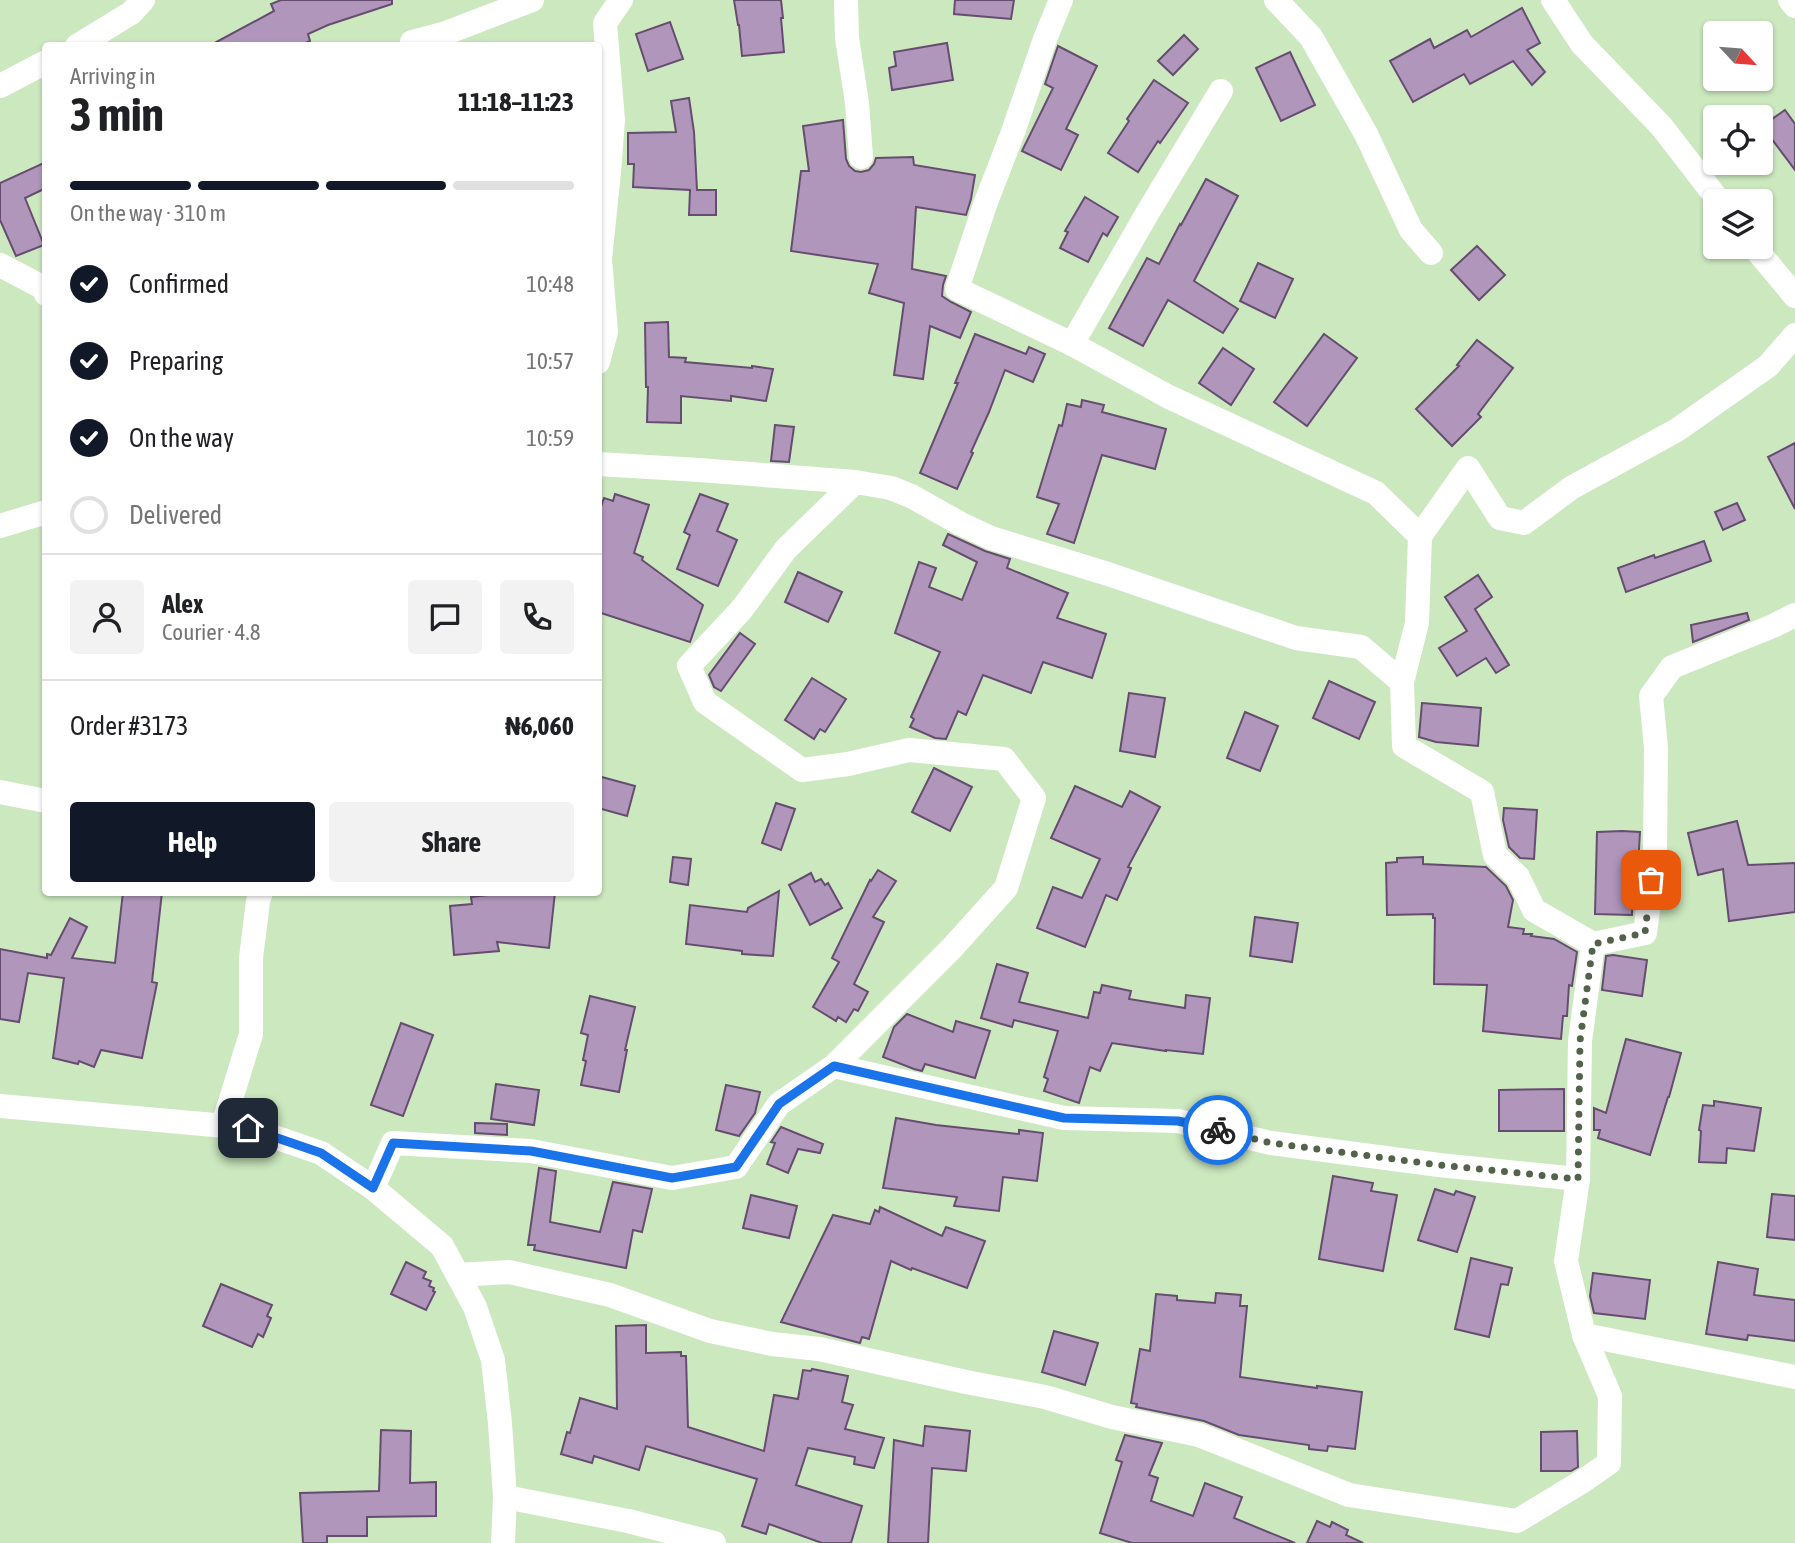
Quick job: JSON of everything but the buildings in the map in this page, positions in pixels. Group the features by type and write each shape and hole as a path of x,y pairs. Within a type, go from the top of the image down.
{"street":[{"path":"84,42 131,13 143,0"},
{"path":"412,42 446,33 532,0"},
{"path":"602,242 613,120 605,23 621,0"},
{"path":"846,0 847,38 857,103 861,157"},
{"path":"1061,0 986,202 957,289 1072,344 1169,397 1376,493 1420,536"},
{"path":"1276,0 1311,37 1366,134 1411,230 1431,253"},
{"path":"1553,0 1582,44 1662,127 1710,189"},
{"path":"1790,0 1795,6"},
{"path":"0,86 42,64"},
{"path":"1072,344 1221,91"},
{"path":"1764,259 1795,296"},
{"path":"0,265 41,282"},
{"path":"602,283 606,332 602,347"},
{"path":"1795,335 1768,366 1676,430 1571,488 1524,523 1500,517 1468,468 1420,536 1417,623 1402,682 1404,746 1482,792 1494,855 1518,877 1534,910 1593,944 1645,933 1655,854 1656,748 1651,696 1672,667 1795,615"},
{"path":"602,464 855,482 891,488 991,538 1108,574 1296,638 1361,647 1402,682"},
{"path":"373,1188 393,1143 531,1151 672,1178 736,1167 779,1104 834,1066 952,947 1006,888 1034,798 1004,759 909,750 848,764 802,770 705,702 689,666 742,609 786,548 855,482"},
{"path":"0,526 42,513"},
{"path":"0,792 42,801"},
{"path":"223,1125 251,1034 251,958 260,896"},
{"path":"458,1275 509,1272 610,1295 710,1331 772,1345 819,1349 1045,1397 1112,1417 1199,1435 1349,1495 1517,1532 1609,1463 1610,1396 1584,1335 1566,1261 1578,1179 1580,1041 1593,944"},
{"path":"834,1066 1064,1118 1178,1121 1271,1143 1439,1165 1578,1179"},
{"path":"0,1106 248,1128 321,1153 373,1188 442,1247 475,1307 493,1360 505,1497 503,1543"},
{"path":"1584,1335 1795,1377"},
{"path":"505,1497 628,1521 714,1543"}],"way so far":[{"path":"1218,1130 1271,1143 1439,1165 1578,1179 1580,1041 1593,944 1645,933 1651,880"}],"route":[{"path":"248,1128 321,1153 373,1188 393,1143 531,1151 672,1178 736,1167 779,1104 834,1066 1064,1118 1178,1121 1218,1130"}]}
